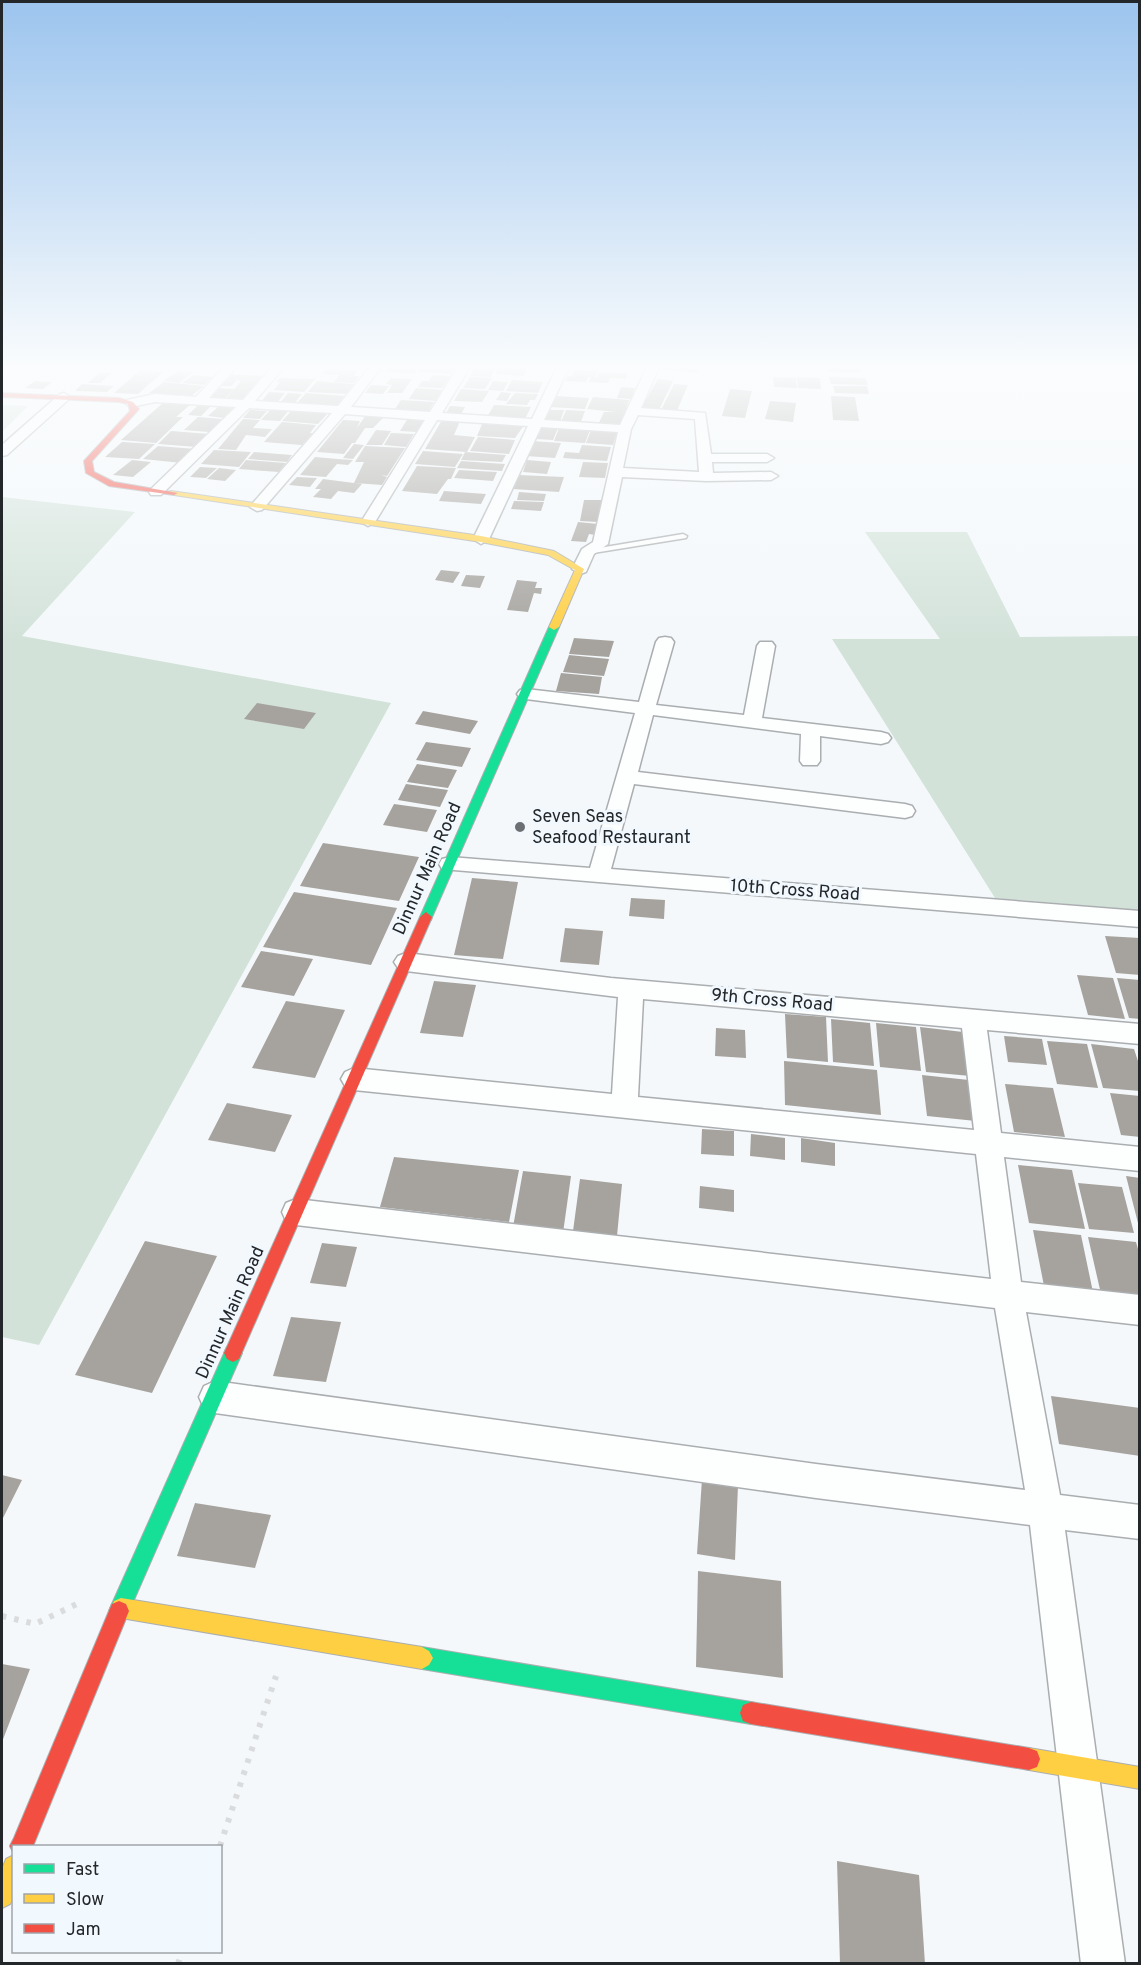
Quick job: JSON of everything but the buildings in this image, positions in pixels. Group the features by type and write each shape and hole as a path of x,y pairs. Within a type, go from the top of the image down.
{"street":[{"path":"91,459 88,467 90,473 102,481 156,492 481,539 551,553 580,569 587,552 600,544 618,459"},
{"path":"156,492 190,459"},
{"path":"257,507 300,459"},
{"path":"368,522 407,459"},
{"path":"481,539 519,459"},
{"path":"706,459 706,477"},
{"path":"733,492 736,476 735,459"},
{"path":"615,472 706,477 771,476"},
{"name":"Dinnur Main Road","path":"22,1845 121,1608 580,569"},
{"path":"598,876 665,642"},
{"path":"752,722 766,646"},
{"path":"526,693 881,738"},
{"path":"810,729 810,761"},
{"path":"626,777 905,810"},
{"name":"10th Cross Road","path":"450,864 1140,919"},
{"name":"9th Cross Road","path":"406,962 631,988 1140,1034"},
{"path":"624,1106 631,988"},
{"path":"973,1020 1008,1295 1046,1509 1103,1964"},
{"path":"354,1079 1140,1158"},
{"path":"296,1212 1140,1310"},
{"path":"215,1397 816,1481 1140,1522"},
{"path":"121,1608 1140,1778"},
{"path":"2,1896 12,1872"}],"lane":[{"path":"587,552 683,536"}],"path":[{"path":"2,1616 35,1624 82,1602 121,1608"},
{"path":"220,1845 289,1635"}],"shaded area":[{"path":"2,497 135,512 22,636 391,703 39,1345 2,1337"},
{"path":"865,532 967,532 1020,637 1139,636 1139,910 995,898 832,639 940,639"}],"traffic: fast":[{"path":"426,917 554,627"},
{"path":"119,1611 233,1353"},
{"path":"422,1658 751,1713"}],"traffic: slow":[{"path":"174,493 481,539 551,553 580,569 554,627"},
{"path":"121,1608 422,1658"},
{"path":"1029,1759 1140,1778"},
{"path":"2,1896 12,1872"}],"traffic: jam":[{"path":"90,459 88,461 90,473 112,484 174,493"},
{"path":"233,1353 426,917"},
{"path":"22,1845 119,1611"},
{"path":"751,1713 1029,1759"}],"place":[{"name":"Seven Seas Seafood Restaurant","path":"520,827"}]}
